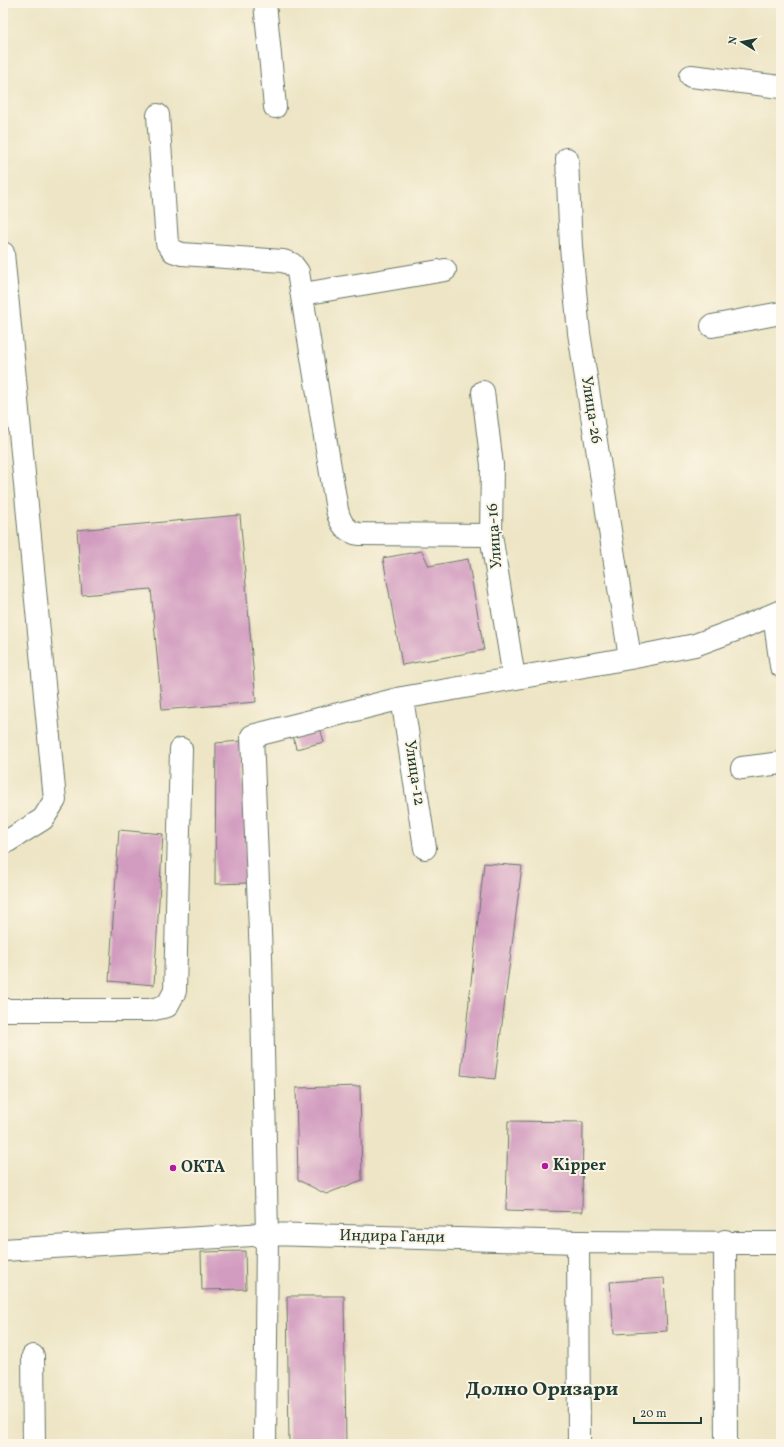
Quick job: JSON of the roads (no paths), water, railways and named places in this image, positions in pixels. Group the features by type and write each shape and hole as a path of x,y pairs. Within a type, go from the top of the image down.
{"street":[{"path":"264,3 275,107"},
{"path":"691,76 781,87"},
{"path":"158,115 167,243 173,251 182,254 283,261 292,264 298,272 303,294 337,510 340,520 346,528 351,533 360,534 491,535"},
{"name":"Улица-26","path":"566,159 571,247 579,333 630,658"},
{"path":"3,253 55,800 42,819 3,844"},
{"path":"303,294 445,270"},
{"path":"712,326 781,313"},
{"name":"Улица-16","path":"483,392 492,465 491,535 514,678"},
{"path":"265,1444 267,1234 261,957 252,736 402,698 630,658 695,645 777,613 781,666"},
{"name":"Улица-12","path":"402,698 425,848"},
{"path":"3,1010 150,1010 167,1006 175,991 182,749"},
{"path":"742,768 781,763"},
{"name":"Индира Ганди","path":"3,1250 267,1234 578,1242 725,1241 781,1243"},
{"path":"725,1241 726,1444"},
{"path":"578,1242 579,1444"},
{"path":"33,1356 34,1444"}],"place":[{"name":"Kipper","path":"545,1166"},
{"name":"ОКТА","path":"173,1168"}],"district":[{"name":"Долно Оризари","path":"542,1390"}]}
